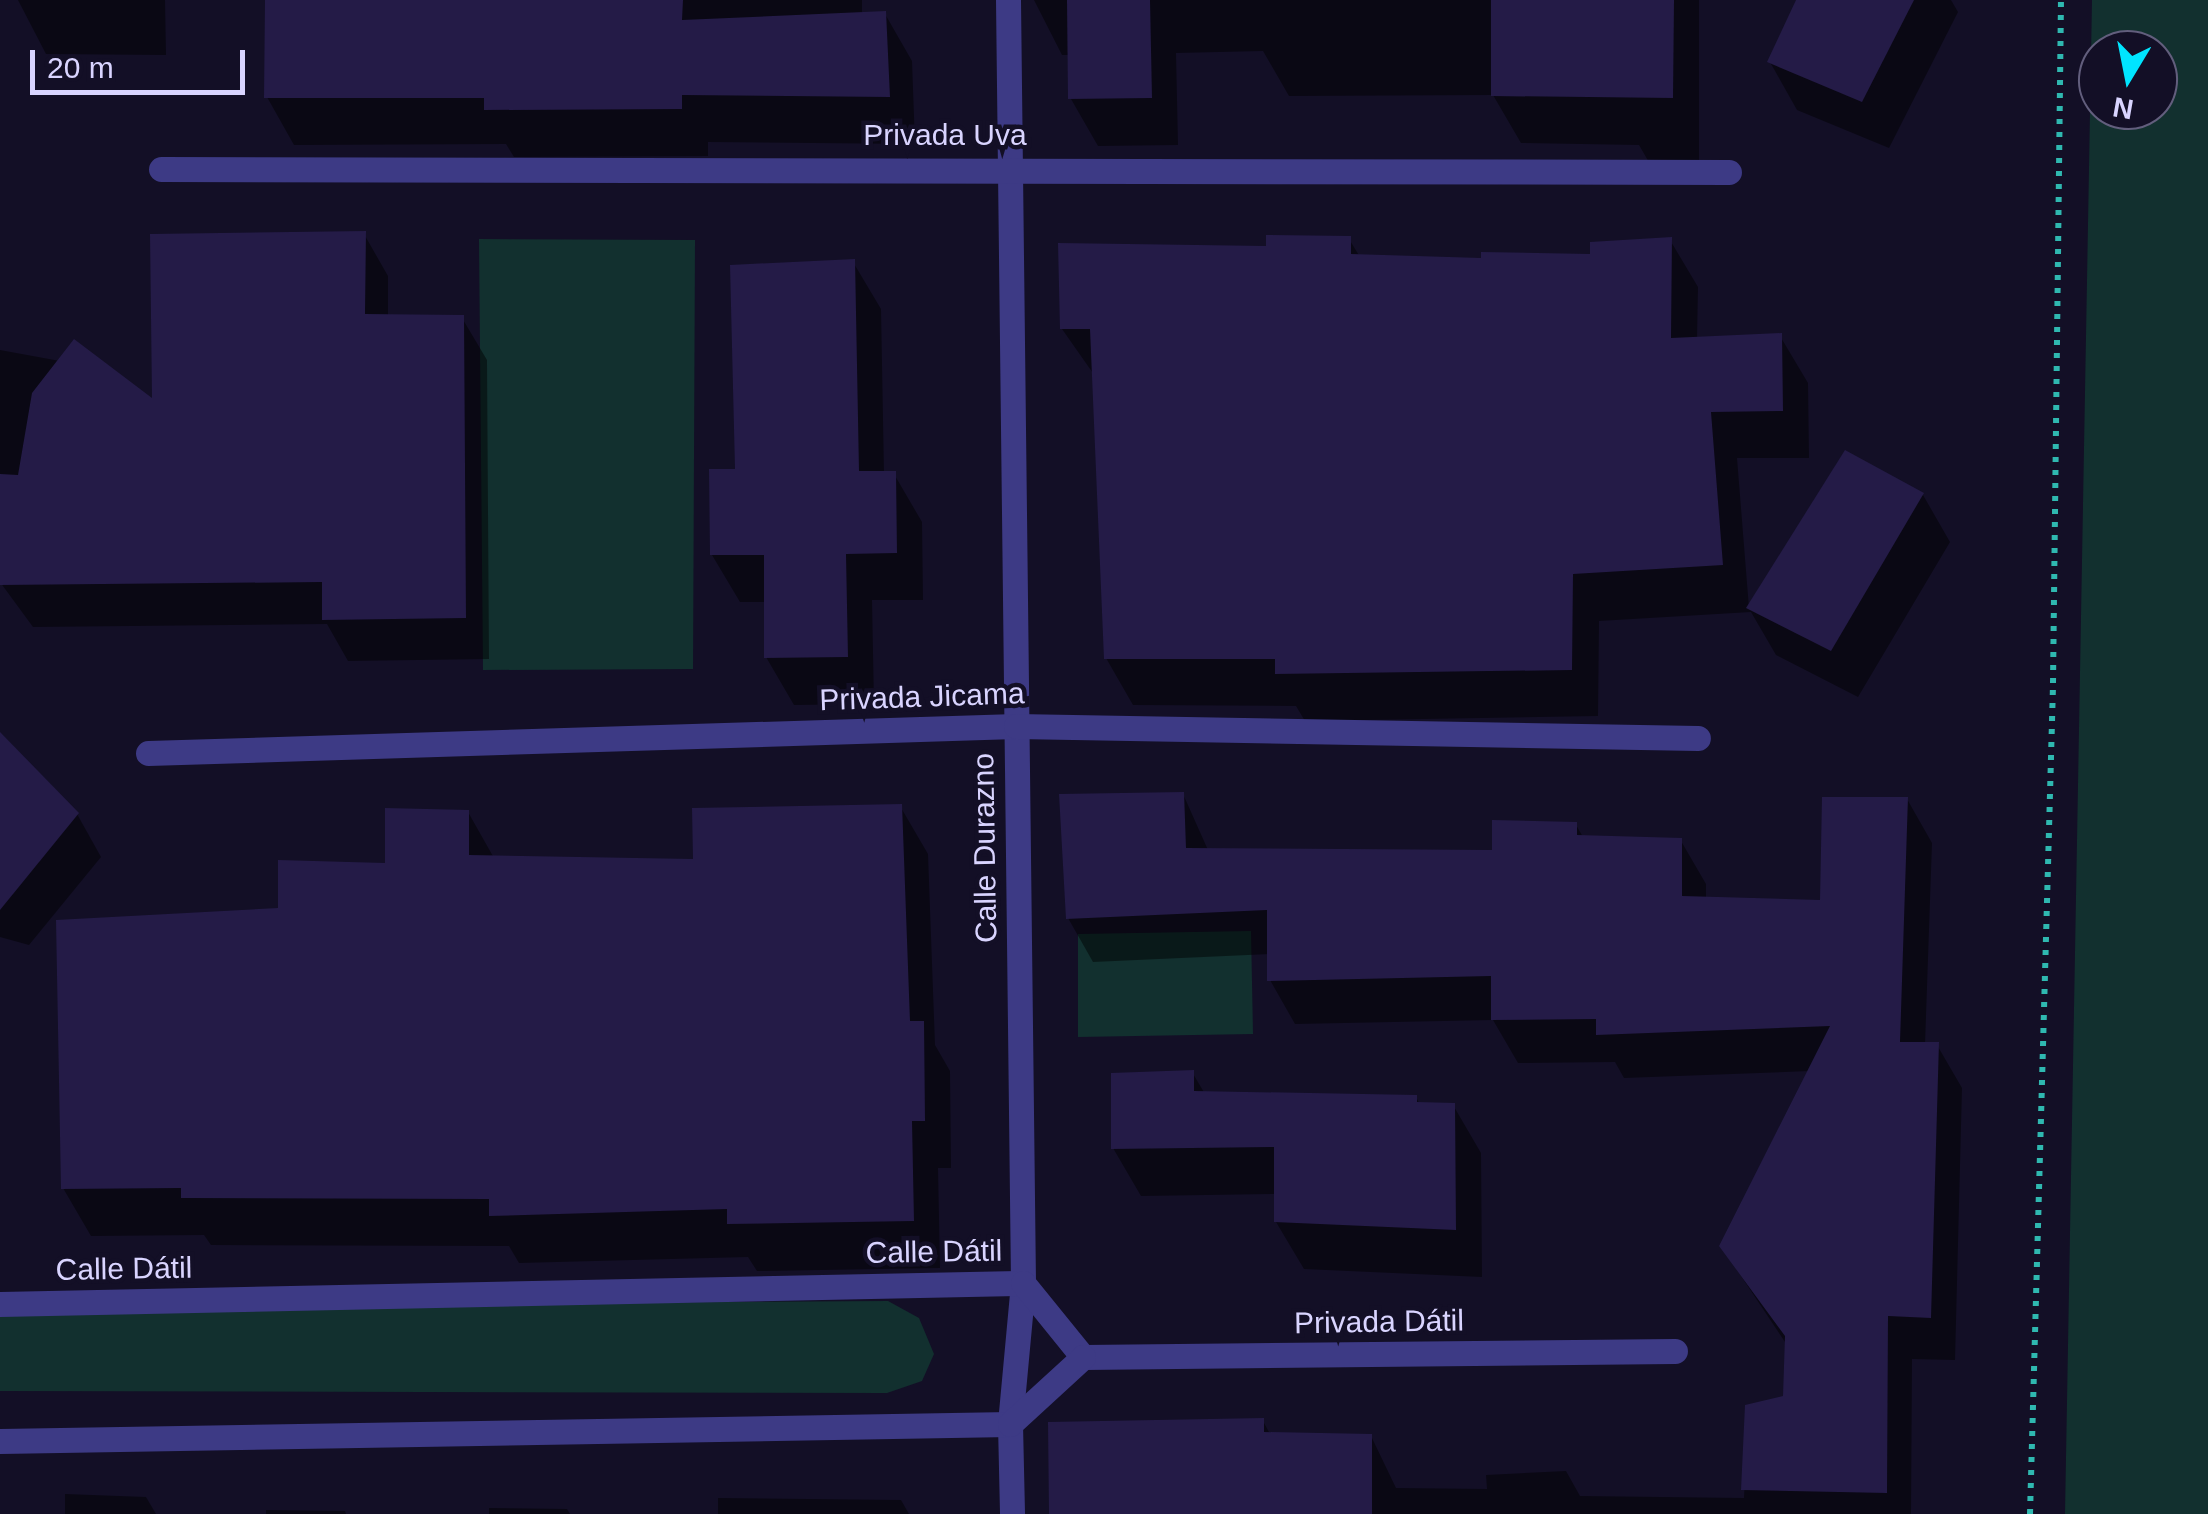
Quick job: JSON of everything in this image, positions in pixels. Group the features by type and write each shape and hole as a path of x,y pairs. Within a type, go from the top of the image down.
{"street":[{"name":"Calle Durazno","path":"1008,0 1023,1282 1010,1424 1012,1514"},
{"name":"Privada Uva","path":"161,168 1011,167 1729,172"},
{"name":"Privada Jicama","path":"148,753 1016,726 1698,738"},
{"name":"Calle Dátil","path":"0,1304 1023,1282 1083,1357"},
{"name":"Privada Dátil","path":"1083,1357 1675,1351"},
{"path":"0,1441 1010,1424 1083,1357"}],"path":[{"path":"2030,1514 2053,683 2061,0"}],"green space":[{"path":"2092,0 2208,0 2208,1514 2065,1514 2090,130 2178,130 2178,30 2091,30"},
{"path":"479,239 695,240 693,669 483,670"},
{"path":"1251,931 1253,1034 1078,1037 1078,934"},
{"path":"888,1301 919,1318 934,1354 922,1381 887,1393 0,1391 0,1306"}],"building":[{"path":"265,0 683,0 682,20 886,11 890,97 682,95 682,109 484,110 484,98 264,98"},
{"path":"1067,0 1150,0 1152,98 1068,99"},
{"path":"1491,0 1674,0 1673,98 1491,96"},
{"path":"1796,0 1914,0 1862,102 1767,62"},
{"path":"366,231 365,314 464,315 466,618 322,620 322,582 0,585 0,474 18,475 32,393 74,339 152,398 150,234"},
{"path":"1266,235 1351,236 1351,254 1481,258 1481,252 1590,254 1590,242 1672,237 1671,338 1782,333 1783,411 1711,412 1723,565 1573,574 1572,670 1275,674 1275,659 1104,659 1090,329 1060,329 1058,243 1266,246"},
{"path":"855,259 859,471 896,471 897,553 846,554 848,657 764,658 764,555 710,555 709,469 735,469 730,265"},
{"path":"1845,450 1924,493 1831,651 1746,608"},
{"path":"0,732 79,813 0,910"},
{"path":"1184,792 1186,848 1492,850 1492,820 1577,822 1577,835 1682,838 1682,896 1820,900 1822,797 1908,797 1900,1042 1939,1042 1931,1318 1888,1316 1887,1493 1741,1490 1745,1405 1783,1396 1785,1336 1719,1246 1830,1026 1596,1035 1596,1019 1491,1020 1491,976 1267,981 1267,910 1066,919 1059,794"},
{"path":"902,804 910,1021 924,1021 925,1121 912,1121 914,1221 727,1224 727,1209 489,1216 489,1199 181,1198 181,1188 61,1189 56,920 278,908 278,860 385,863 385,808 469,810 469,855 693,859 692,808"},
{"path":"1194,1070 1194,1091 1417,1095 1417,1102 1455,1103 1456,1230 1274,1222 1274,1147 1111,1149 1111,1073"},
{"path":"1264,1418 1264,1432 1372,1434 1372,1514 1049,1514 1048,1422"}]}
